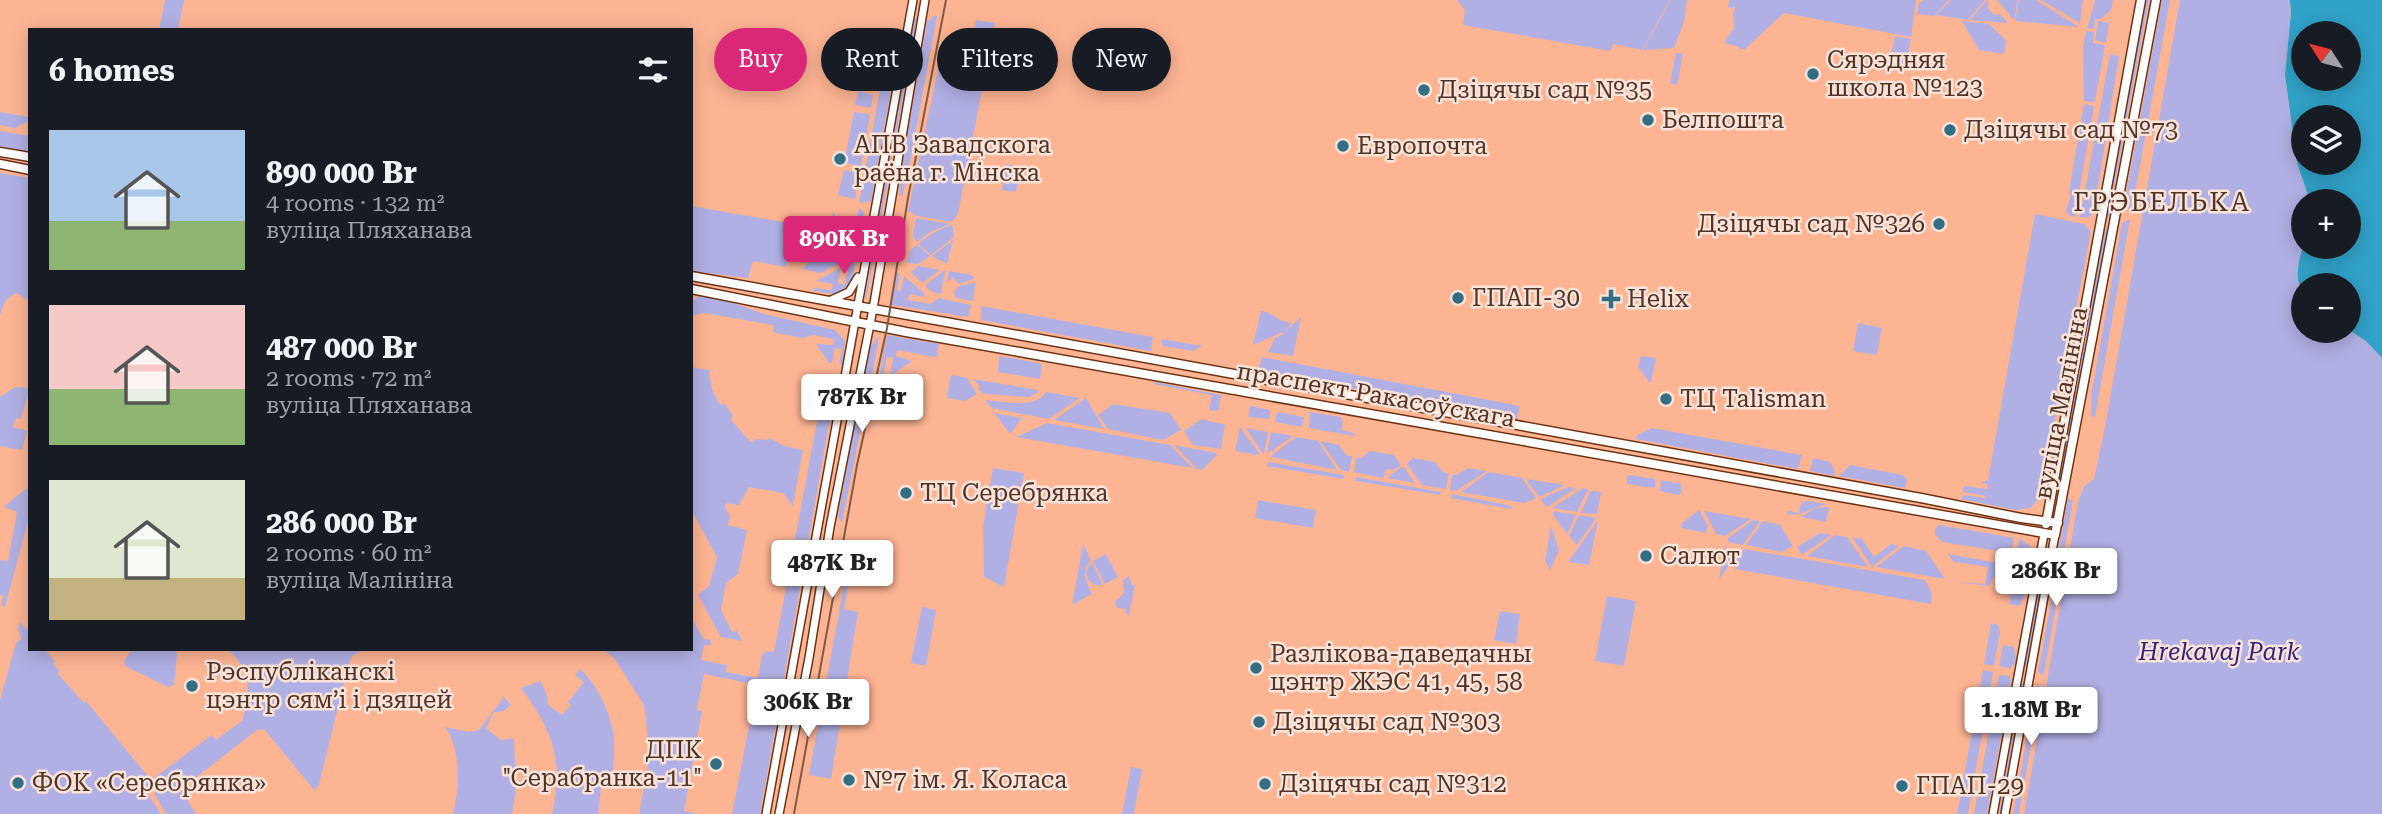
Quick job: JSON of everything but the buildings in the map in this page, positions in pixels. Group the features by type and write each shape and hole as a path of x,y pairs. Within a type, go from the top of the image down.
{"main road":[{"path":"766,814 913,0"},
{"path":"779,814 873,309 925,0"},
{"name":"вуліца Малініна","path":"1993,814 2141,0"},
{"name":"вуліца Малініна","path":"2005,814 2156,0"},
{"path":"0,152 28,157"},
{"path":"0,164 28,170"},
{"path":"2101,223 2115,226"},
{"path":"829,301 849,292 857,281 866,257"},
{"name":"праспект Ракасоўскага","path":"693,276 2058,523"},
{"name":"праспект Ракасоўскага","path":"693,289 869,325 2055,536"},
{"path":"1105,366 1108,352"}],"green space":[{"path":"165,0 184,0 178,28 159,28"},
{"path":"1457,0 1670,0 1642,50 1613,44 1611,51 1463,25 1465,10"},
{"path":"1671,0 1687,0 1684,22 1674,48 1643,50"},
{"path":"1729,0 1916,0 1911,37 1784,13 1745,49 1739,49 1725,43 1734,29 1735,7 1728,8"},
{"path":"1924,0 1949,0 1934,16 1917,14 1919,3"},
{"path":"1951,0 1985,0 1968,20 1936,15"},
{"path":"1987,0 1987,7 1994,15 2000,14 2008,23 1970,20"},
{"path":"1997,0 2018,0 2014,20"},
{"path":"2019,0 2036,0 2079,27 2015,21"},
{"path":"2041,0 2083,0 2080,23"},
{"path":"2095,0 2113,0 2111,10 2101,19 2095,19 2094,29 2087,28"},
{"path":"2145,0 2149,0 2108,220 2106,219"},
{"path":"2162,0 2170,0 2132,210 2124,206"},
{"name":"Hrekavaj Park","path":"2180,0 2290,0 2285,75 2291,119 2291,175 2301,175 2306,189 2291,189 2291,259 2300,259 2298,273 2291,273 2291,343 2361,343 2361,338 2382,358 2382,814 2024,814 2078,502 2084,486 2094,479"},
{"path":"937,16 908,173 902,196 899,195 900,176 915,91 923,91 923,45 927,22"},
{"path":"976,20 995,23 994,28 974,28"},
{"path":"1962,21 1989,24 2006,40 2004,54 1979,50"},
{"path":"2098,21 2109,23 2106,43 2095,40"},
{"path":"2086,31 2094,32 2093,43 2105,45 2095,102 2084,101 2083,46"},
{"path":"1895,36 1911,39 1906,64 1890,60"},
{"path":"1676,53 1683,54 1677,85 1670,83"},
{"path":"2110,54 2119,56 2094,212 2088,218 2080,217"},
{"path":"937,74 937,91 982,91 958,214 952,222 917,216 908,211"},
{"path":"858,91 873,95 871,108 855,105"},
{"path":"880,91 891,91 871,201 859,203"},
{"path":"901,91 904,91 867,297"},
{"path":"2084,104 2094,106 2075,217 2066,211 2071,195 2070,185"},
{"path":"0,112 28,117 28,121 15,128 0,125"},
{"path":"854,112 870,114 861,166 844,163"},
{"path":"0,131 28,136 28,152 0,147"},
{"path":"1006,164 1021,167 1016,192 1002,190"},
{"path":"844,170 859,173 855,199 838,195"},
{"path":"0,173 28,178 28,301 17,293 5,302 0,316"},
{"path":"693,206 829,230 833,213 835,214 832,230 824,243 792,240 791,242 800,245 791,244 786,267 753,261 748,278 693,271"},
{"path":"859,208 864,212 852,283 840,293 814,291 814,288 832,290 833,284 816,281 840,268 838,283 845,285"},
{"path":"2035,214 2084,224 2091,231 2040,498 2030,508 2016,510 1961,499 1964,495 1985,498 1963,490 1964,486 1987,489 1987,484 1980,483 1988,480"},
{"path":"916,218 950,224 930,232 917,242 913,236"},
{"path":"2130,219 2095,417 2091,416 2092,391 2122,223"},
{"path":"952,224 954,237 931,255 918,244 931,234"},
{"path":"2105,229 2108,230 2062,486 2058,485"},
{"path":"845,230 849,231 842,262 821,273 802,269 828,243"},
{"path":"953,240 947,264 932,256"},
{"path":"917,245 930,256 918,264 907,263 910,250"},
{"path":"918,266 940,270 922,283 911,272"},
{"path":"945,270 941,294 932,292 926,287 927,284"},
{"path":"949,271 972,275 974,279 959,284 953,277 947,283"},
{"path":"897,273 900,273 897,290 901,291 904,276 925,294 924,297 909,294 908,300 930,304 939,298 971,305 968,317 892,305"},
{"path":"976,282 973,301 956,298 954,293 957,287"},
{"path":"699,296 728,301 764,314 835,330 845,341 842,365 839,365 842,349 835,348 832,363 829,363 816,344 833,345 834,339 814,335 803,338 776,333 773,331 773,325 705,313 695,315 693,301"},
{"path":"981,306 1153,337 1151,351 981,320"},
{"path":"1261,311 1292,323 1285,332 1301,317 1293,356 1268,352 1275,338 1283,332 1253,345"},
{"path":"1858,323 1882,328 1877,355 1853,351"},
{"path":"887,335 939,344 937,356 897,350 896,356 912,361 890,376 893,358 887,357 881,386 877,388"},
{"path":"879,336 842,523 838,517 868,349"},
{"path":"1161,339 1202,346 1193,351 1163,346"},
{"path":"999,356 1039,363 1042,366 1040,379 998,372"},
{"path":"1641,356 1656,358 1651,382 1638,367"},
{"path":"1262,357 1520,406 1517,419 1258,371"},
{"path":"693,367 709,370 712,389 720,405 724,403 733,415 731,420 751,442 770,438 784,446 803,450 793,506 783,493 749,487 739,505 726,503 725,508 730,515 728,525 747,530 738,574 726,583 721,610 732,632 737,631 742,641 721,637 698,595 709,586 717,557 693,513"},
{"path":"953,375 967,378 977,394 965,401 947,398 950,377"},
{"path":"973,379 1038,390 1029,397 984,394"},
{"path":"1155,382 1221,395 1219,409 1209,410 1212,395 1154,384"},
{"path":"15,387 28,388 21,419 16,418 13,427 27,431 22,450 0,446 0,397"},
{"path":"1046,392 1080,398 1049,419 992,408 985,400 1027,403 1041,398"},
{"path":"1086,398 1104,429 1054,420"},
{"path":"1113,404 1170,413 1181,430 1163,440 1108,429 1098,415"},
{"path":"1250,406 1270,410 1270,419 1248,417"},
{"path":"819,411 831,413 760,814 732,814 757,685 704,674 697,710 702,711 684,811 697,814 639,814 650,755 644,705 614,658 605,651 693,651 693,620 704,639 711,640 710,646 704,645 701,660 727,665 726,672 758,678 762,655 766,651 774,652"},
{"path":"1277,412 1304,417 1302,427 1275,422"},
{"path":"1310,412 1341,417 1342,430 1354,433 1355,436 1309,428"},
{"path":"994,413 1022,418 1010,434"},
{"path":"1202,419 1225,425 1221,449 1193,445 1184,431"},
{"path":"1047,423 1170,445 1193,468 1016,437"},
{"path":"1240,427 1259,453 1257,455 1235,451"},
{"path":"1246,428 1268,432 1264,454 1263,454"},
{"path":"1652,428 1802,455 1798,469 1636,439 1637,435"},
{"path":"1271,432 1293,436 1267,454"},
{"path":"1296,437 1318,441 1337,470 1271,456"},
{"path":"1320,441 1339,445 1347,456 1352,456 1349,472 1341,470"},
{"path":"1174,445 1217,455 1202,470 1197,469"},
{"path":"1370,451 1394,455 1401,465 1393,470 1387,469 1383,478 1354,472 1356,458 1361,458"},
{"path":"1412,458 1435,462 1443,472 1449,474 1446,489 1422,485 1407,464"},
{"path":"1813,458 1830,462 1835,471 1834,476 1810,471"},
{"path":"1268,462 1344,475 1343,479 1267,466"},
{"path":"1850,465 1903,475 1907,480 1905,488 1839,476"},
{"path":"1404,467 1415,483 1387,478"},
{"path":"993,468 1024,473 1004,587 984,577 983,526"},
{"path":"1468,468 1487,471 1456,491 1450,490 1452,475"},
{"path":"1489,472 1522,478 1536,498 1524,503 1461,492"},
{"path":"1627,476 1655,479 1655,488 1627,484"},
{"path":"1356,477 1441,492 1440,495 1356,481"},
{"path":"1526,479 1565,485 1539,497"},
{"path":"1661,480 1681,484 1682,493 1679,495 1660,491"},
{"path":"28,487 28,521 5,607 1,605 3,596 0,595 0,560 8,561 17,512 4,507"},
{"path":"1568,487 1576,488 1547,507 1540,499"},
{"path":"1583,488 1588,489 1577,512 1552,508"},
{"path":"1590,491 1601,492 1597,514 1581,513"},
{"path":"1452,494 1512,506 1511,509 1451,498"},
{"path":"2068,499 2073,500 2062,565 2056,564"},
{"path":"1258,500 1316,510 1313,528 1255,518"},
{"path":"1806,501 1828,504 1797,514 1787,514 1788,511 1799,513 1801,503"},
{"path":"1829,507 1826,522 1801,517 1815,508"},
{"path":"1699,510 1708,526 1706,533 1681,528 1682,523"},
{"path":"1554,511 1576,515 1567,534 1553,515"},
{"path":"1704,511 1751,519 1725,536 1716,534"},
{"path":"1579,515 1596,518 1577,545 1569,536"},
{"path":"1598,520 1589,565 1568,562"},
{"path":"1753,520 1760,521 1743,545 1728,542 1728,538"},
{"path":"1763,521 1780,525 1793,546 1782,552 1746,545"},
{"path":"1939,525 2014,538 2011,553 1942,542 1935,534"},
{"path":"1551,526 1559,550 1550,570 1545,561"},
{"path":"1820,533 1831,535 1802,555 1797,547"},
{"path":"1835,535 1847,537 1868,567 1807,556"},
{"path":"1852,537 1862,539 1874,557 1891,544 1899,546 1872,567"},
{"path":"2020,538 2030,546 2032,561 2022,559 2016,554"},
{"path":"1083,544 1091,560 1085,573 1092,594 1072,605"},
{"path":"1725,545 1734,559 1719,579"},
{"path":"1904,546 1926,551 1945,579 1876,567"},
{"path":"851,547 855,548 844,609 858,612 831,779 809,775"},
{"path":"1744,549 1925,580 1932,593 1931,604 1735,569 1737,558"},
{"path":"1106,554 1118,577 1105,584 1093,561"},
{"path":"1948,554 2009,565 1994,577 1988,586 1958,582 1985,584 1988,567 1955,564"},
{"path":"1092,562 1103,585 1095,585 1088,580 1086,571"},
{"path":"2020,568 2029,571 2026,593 2020,606 2009,604 2015,570"},
{"path":"2040,571 2044,572 2028,666 2024,667"},
{"path":"1129,576 1132,585 1135,585 1129,615 1126,614 1126,609 1117,608 1115,602 1124,593 1123,580"},
{"path":"2056,577 2061,578 2044,674 2041,675 2038,671"},
{"path":"1607,596 1636,601 1624,666 1595,661"},
{"path":"922,607 936,610 926,666 911,663"},
{"path":"1500,611 1520,614 1516,644 1494,640"},
{"path":"20,622 28,631 28,651 46,651 55,661 53,663 59,671 58,674 84,703 86,701 151,780 212,735 216,740 243,720 248,690 246,673 229,651 361,651 352,656 348,667 319,785 314,790 264,729 257,730 185,786 188,801 196,814 166,814 153,787 148,794 161,814 0,814 0,700 16,643 21,639 18,628"},
{"path":"1991,623 1998,625 2000,632 1994,666 1984,664"},
{"path":"2003,645 2014,647 2016,661 2010,669 1999,666"},
{"path":"131,651 176,651 174,685 168,687 125,666 124,661"},
{"path":"580,669 597,689 611,722 614,743 612,780 602,780 598,814 552,814 557,778 553,747 541,718 521,688 541,681 548,698 547,704 562,715 571,705 568,702 584,682 575,675"},
{"path":"1983,670 1993,672 1968,814 1957,814"},
{"path":"1999,675 2010,676 2011,681 1987,814 1974,814"},
{"path":"2025,682 2002,814 1999,814 2022,683"},
{"path":"2037,683 2041,688 2019,814 2013,814"},
{"path":"504,697 511,705 503,711 493,713 486,728 501,740 514,738 516,791 512,814 453,814 458,769 454,746 445,727 468,732 479,730"},
{"path":"1131,767 1142,769 1134,814 1122,814"}],"shaded area":[{"path":"2290,0 2382,0 2382,358 2361,338 2361,273 2298,273 2300,259 2361,259 2361,189 2306,189 2301,175 2361,175 2361,105 2291,105 2291,119 2285,75"}],"tram line":[{"path":"794,814 857,465 887,328 908,198 946,0"}],"place":[{"name":"Сярэдняя школа №123","path":"1813,74"},
{"name":"Дзіцячы сад №35","path":"1424,90"},
{"name":"Белпошта","path":"1648,120"},
{"name":"Дзіцячы сад №73","path":"1950,130"},
{"name":"Европочта","path":"1343,146"},
{"name":"АПВ Завадскога раёна г. Мінска","path":"840,159"},
{"name":"Дзіцячы сад №326","path":"1939,224"},
{"name":"ГПАП-30","path":"1458,298"},
{"name":"Helix","path":"1611,299"},
{"name":"ТЦ Talisman","path":"1666,399"},
{"name":"ТЦ Серебрянка","path":"906,493"},
{"name":"Салют","path":"1646,556"},
{"name":"Разлікова-даведачны цэнтр ЖЭС 41, 45, 58","path":"1256,668"},
{"name":"Рэспубліканскі цэнтр сямʼі і дзяцей","path":"192,686"},
{"name":"Дзіцячы сад №303","path":"1259,722"},
{"name":"ДПК \"Серабранка-11\"","path":"716,764"},
{"name":"№7 ім. Я. Коласа","path":"849,780"},
{"name":"ФОК «Серебрянка»","path":"18,783"},
{"name":"Дзіцячы сад №312","path":"1265,784"},
{"name":"ГПАП-29","path":"1902,786"}],"district":[{"name":"ГРЭБЕЛЬКА","path":"2162,202"}]}
